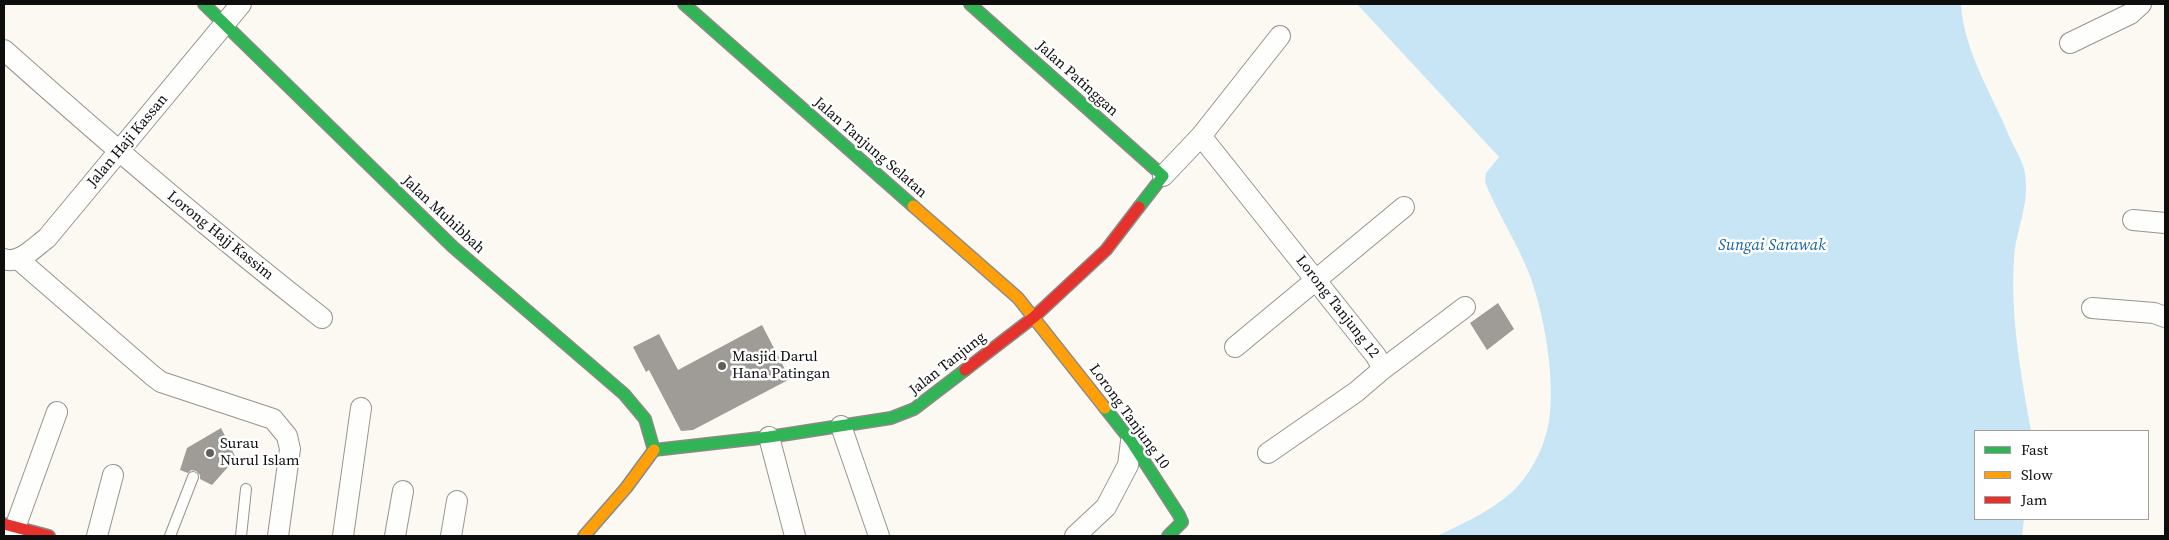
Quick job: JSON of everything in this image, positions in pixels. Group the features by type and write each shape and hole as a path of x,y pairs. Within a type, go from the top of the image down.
{"main road":[{"name":"Jalan Muhibbah","path":"204,4 453,247 624,394 645,419 654,450"},
{"name":"Jalan Tanjung Selatan","path":"684,4 1018,298 1034,317"},
{"name":"Jalan Patinggan","path":"970,4 1164,176"},
{"name":"Jalan Tanjung","path":"654,450 770,437 841,426 891,418 914,409 1034,317 1106,250 1164,176"},
{"name":"Lorong Tanjung 10","path":"1034,317 1131,441 1182,522 1168,536"},
{"path":"584,536 626,488 654,450"},
{"path":"10,529 49,536"}],"street":[{"name":"Jalan Haji Kassan","path":"11,259 48,238 242,4"},
{"path":"2070,43 2130,14 2141,4"},
{"path":"1164,176 1201,136 1280,36"},
{"name":"Lorong Hajj Kassim","path":"4,50 118,152 237,251 322,318"},
{"name":"Lorong Tanjung 12","path":"1201,136 1376,356 1383,369 1356,392 1268,453"},
{"path":"1235,348 1404,207"},
{"path":"2133,220 2165,223"},
{"path":"11,259 161,382 273,419 287,436 290,449 278,536"},
{"path":"1383,369 1465,307"},
{"path":"2092,308 2154,313 2165,317"},
{"path":"343,536 361,408"},
{"path":"10,529 57,412"},
{"path":"841,426 879,536"},
{"path":"770,437 795,536"},
{"path":"1075,536 1106,507 1128,465 1131,441"},
{"path":"97,536 113,474"},
{"path":"395,536 403,490"},
{"path":"451,536 457,501"}],"lane":[{"path":"170,536 193,477"},
{"path":"241,536 246,489"}],"water":[{"name":"Sungai Sarawak","path":"1357,4 1961,4 1963,22 1973,56 2021,160 2026,185 2026,196 2015,247 2013,280 2020,367 2031,430 1974,430 1974,520 2024,520 2022,536 1437,536 1476,517 1504,499 1517,487 1535,462 1549,423 1551,401 1548,352 1538,303 1532,282 1520,254 1485,182 1486,173 1499,157"}],"building":[{"path":"1498,303 1514,329 1487,350 1470,323"},
{"path":"762,325 790,379 693,430 681,431 649,370 646,372 633,347 659,334 678,370"},
{"name":"Surau Nurul Islam","path":"221,428 236,458 212,485 200,479 200,475 196,471 191,470 188,473 180,470 187,448"}],"traffic: fast":[{"path":"204,4 453,247 624,394 645,419 654,450"},
{"path":"684,4 913,206"},
{"path":"970,4 1163,176 1139,207"},
{"path":"654,450 769,437 891,418 914,409 965,370"},
{"path":"1105,408 1131,441 1179,515 1182,522 1168,536"}],"traffic: slow":[{"path":"913,206 1018,298 1105,408"},
{"path":"584,536 626,488 654,450"}],"traffic: jam":[{"path":"965,370 1034,317 1106,250 1139,207"},
{"path":"4,524 49,536"}],"place":[{"name":"Masjid Darul Hana Patingan","path":"722,366"},
{"name":"Surau Nurul Islam","path":"210,453"}]}
